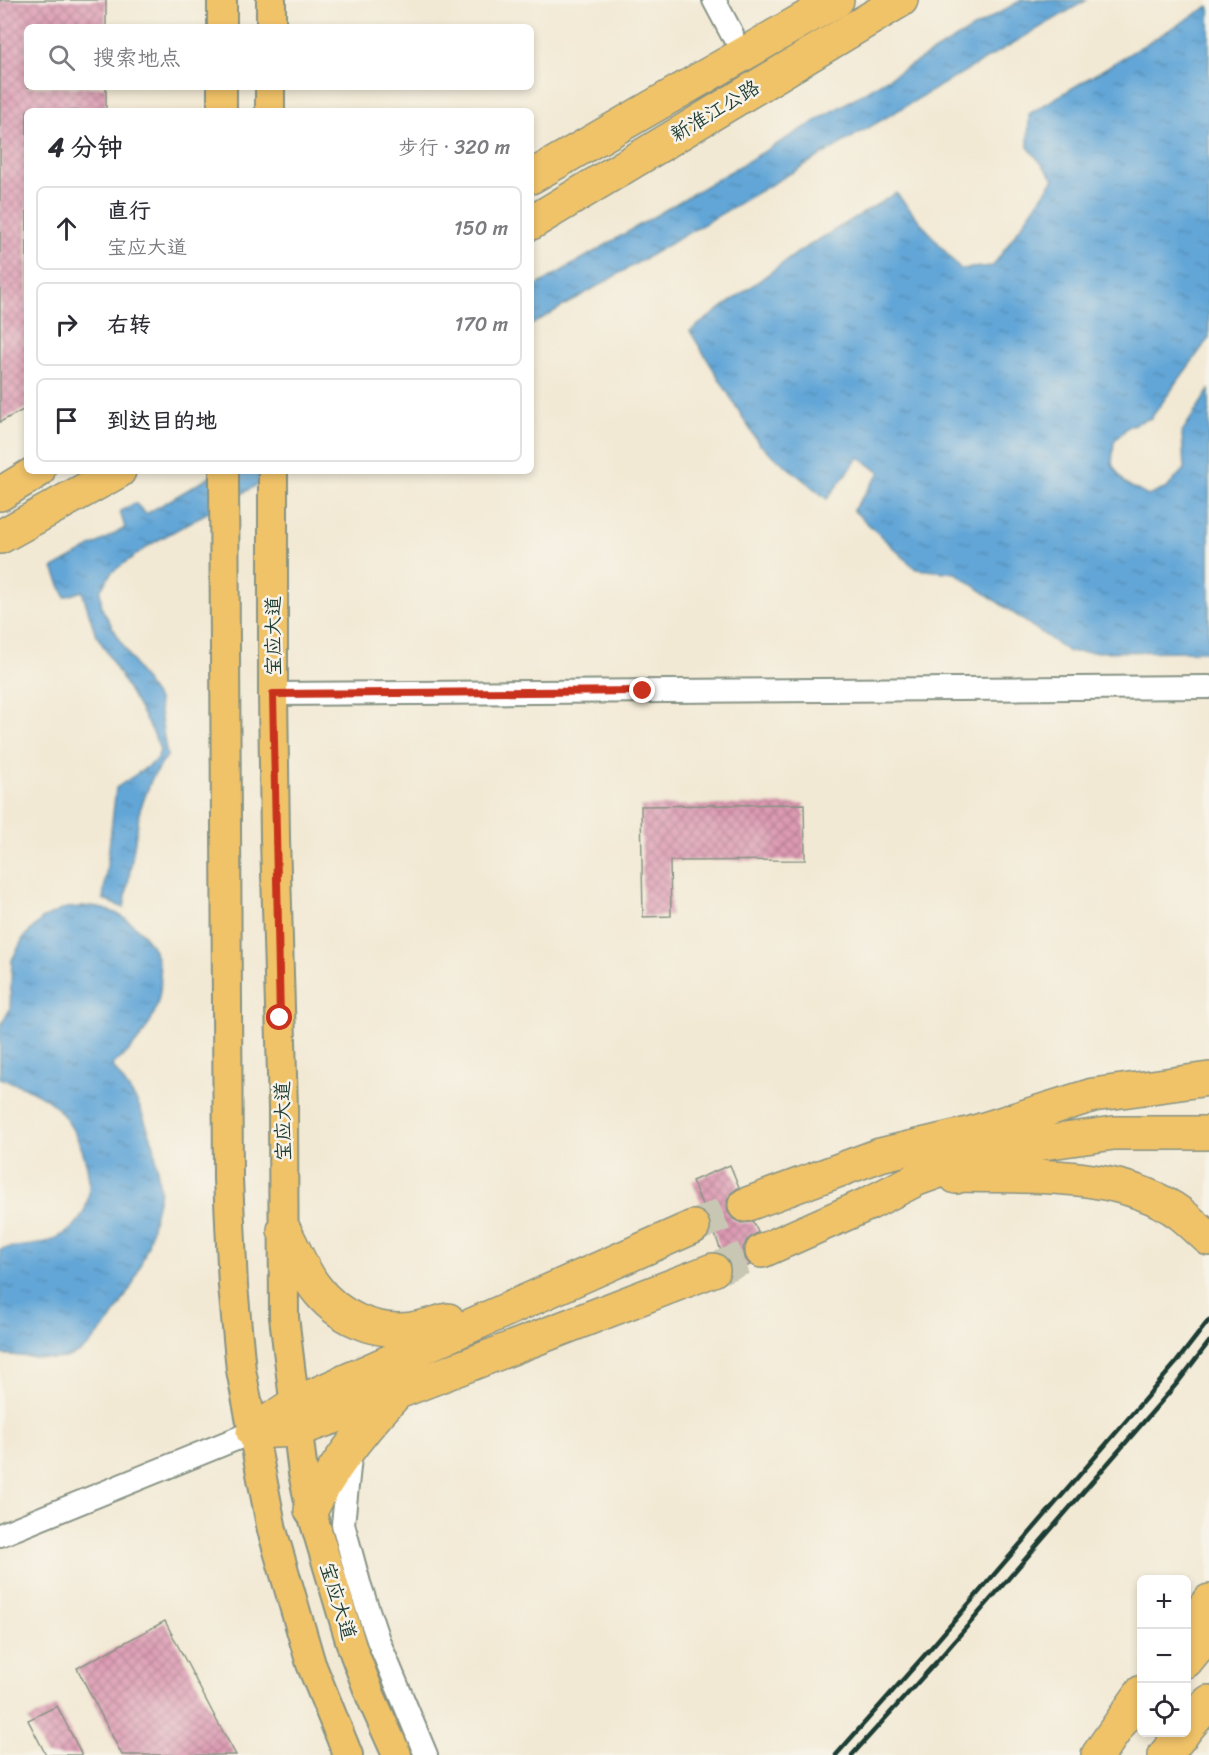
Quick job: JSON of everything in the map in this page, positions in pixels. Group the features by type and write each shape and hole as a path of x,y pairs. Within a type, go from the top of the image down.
{"highway":[{"name":"新淮江公路","path":"534,175 837,0"},
{"name":"新淮江公路","path":"534,221 901,0"},
{"path":"0,494 33,474"},
{"path":"0,537 114,474"},
{"path":"745,1205 879,1155 972,1133 1093,1095 1209,1079"},
{"path":"972,1133 1117,1112 1209,1113"},
{"path":"762,1251 868,1204 917,1179 956,1165 1029,1145 1114,1133 1209,1133"},
{"path":"868,1204 962,1175 1084,1179 1139,1192 1180,1213 1209,1239"},
{"path":"295,1417 512,1307 693,1227"},
{"path":"284,1230 314,1287 335,1309 354,1321 377,1328 410,1329 512,1307"},
{"path":"253,1432 295,1417 399,1392 714,1270"},
{"path":"311,1510 324,1483 352,1445 399,1392"},
{"path":"1188,1629 1209,1601"},
{"path":"1191,1655 1209,1633"},
{"path":"1098,1755 1137,1699"},
{"path":"1191,1724 1209,1702"},
{"path":"1109,1755 1137,1721"},
{"path":"1165,1755 1180,1737"}],"main road":[{"path":"222,0 222,24"},
{"path":"271,0 271,24"},
{"path":"222,90 222,108"},
{"path":"270,90 270,108"},
{"path":"224,474 228,1179 233,1286 241,1370 272,1530 308,1653 348,1755"},
{"name":"宝应大道","path":"273,476 273,694 275,839 284,1108 284,1317 295,1417 311,1510 352,1647 397,1755"}],"street":[{"path":"714,0 732,34"},
{"path":"273,694 1209,687"},
{"path":"0,1535 253,1432"},
{"path":"352,1445 344,1524 359,1583 378,1640 426,1755"}],"water":[{"path":"1021,0 1087,0 534,323 534,287"},
{"path":"1209,6 1209,338 1151,418 1129,426 1114,441 1112,464 1124,483 1148,496 1167,488 1184,469 1182,432 1209,390 1209,651 1069,652 956,573 916,569 853,510 880,473 859,457 827,499 759,444 690,331 800,251 896,193 960,269 993,266 1054,179 1028,147 1029,114"},
{"path":"215,474 277,474 153,543 112,572 100,590 102,609 158,700 167,756 152,778 140,810 124,908 103,899 116,788 157,760 160,750 153,732 95,632 82,591 65,597 53,568 125,528 120,511 135,503 146,514"},
{"path":"92,906 116,913 140,931 153,949 160,969 160,990 155,1011 145,1031 112,1065 138,1103 154,1145 160,1191 148,1245 133,1284 111,1320 89,1345 65,1358 0,1354 0,1249 38,1244 59,1237 75,1226 84,1211 89,1194 84,1156 68,1122 45,1098 0,1078 0,1027 10,1009 12,960 24,937 42,919 66,908"}],"building":[{"path":"0,0 106,0 106,24 24,24 24,90 106,90 106,108 24,108 24,410 0,422"},
{"path":"804,804 805,860 670,861 671,916 643,917 641,806"},
{"path":"730,1165 739,1187 731,1193 727,1201 728,1212 733,1219 741,1223 753,1222 758,1232 747,1240 743,1248 745,1258 750,1265 732,1272 730,1263 722,1254 710,1220 692,1181"},
{"path":"165,1621 236,1755 122,1755 77,1668"},
{"path":"57,1706 82,1755 46,1755 28,1720"}],"tunnel":[{"path":"693,1227 745,1205"},
{"path":"713,1270 762,1251"}],"railway":[{"path":"836,1755 1175,1364 1209,1320"},
{"path":"852,1755 939,1659 1179,1381 1209,1342"}],"route":[{"path":"280,1018 273,694 643,691"}]}
